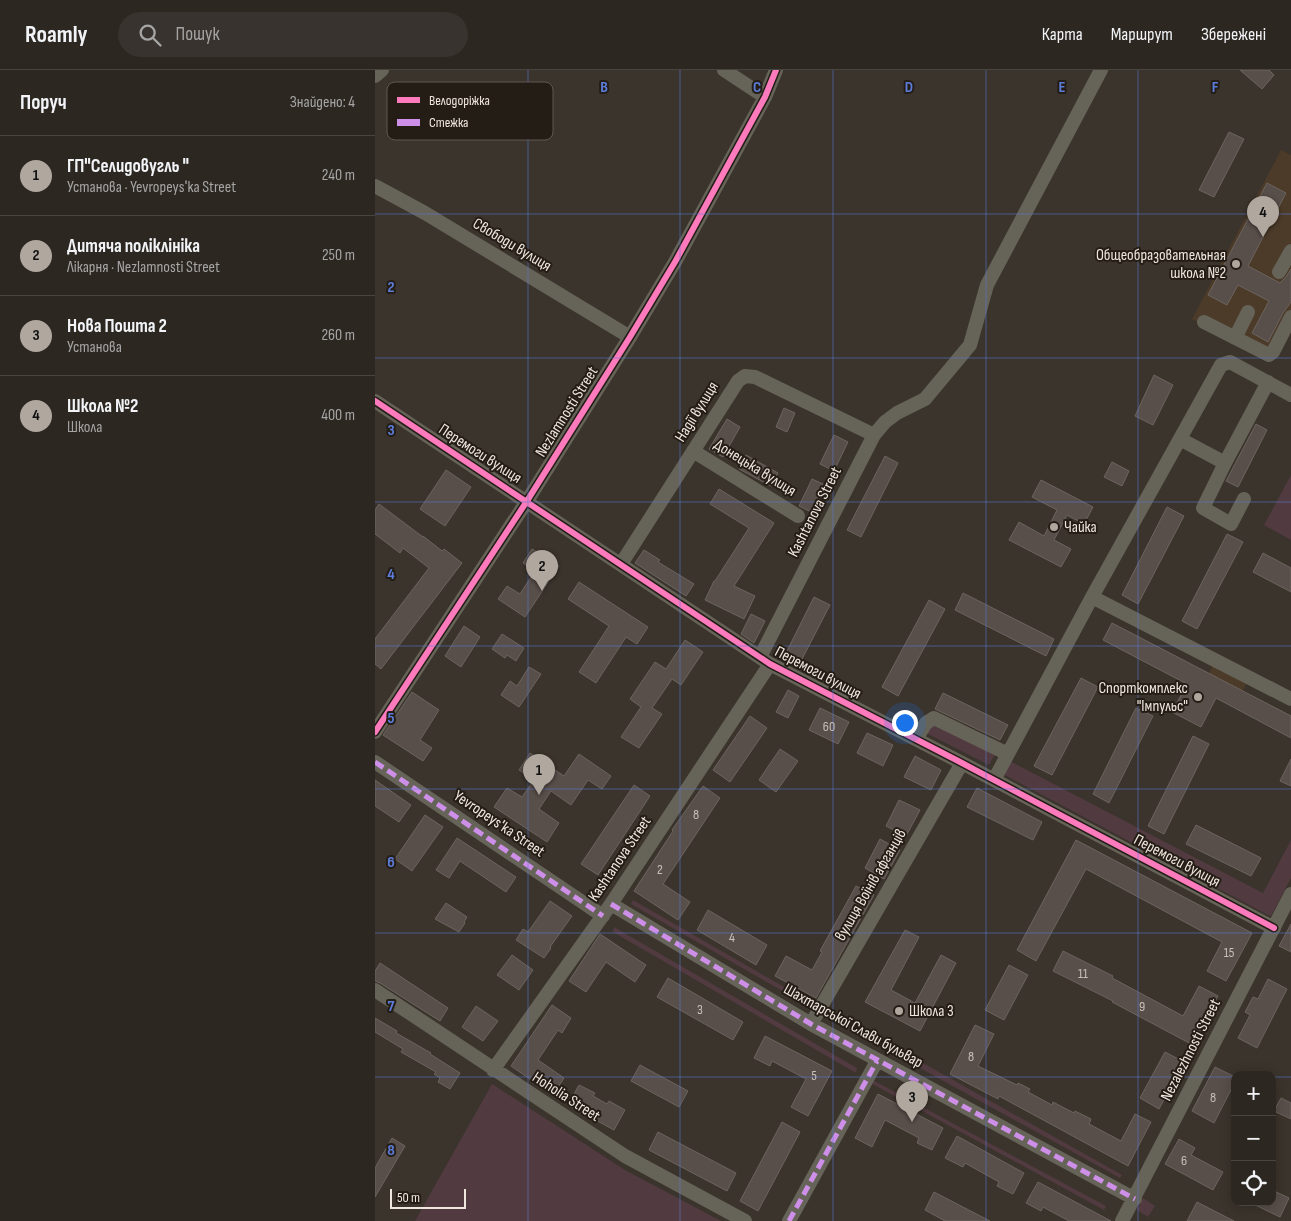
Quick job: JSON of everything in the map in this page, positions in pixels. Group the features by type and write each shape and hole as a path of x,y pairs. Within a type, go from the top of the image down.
{"street":[{"path":"375,76 382,70"},
{"path":"724,70 765,97"},
{"name":"Nezlamnosti Street","path":"375,732 527,502 630,337 675,262 765,97 776,70"},
{"name":"Kashtanova Street","path":"493,1070 611,904 765,661 874,436 885,422 897,413 925,399 970,345 987,285 1101,70"},
{"name":"Свободи вулиця","path":"375,186 425,213 630,337"},
{"path":"1279,272 1291,251"},
{"path":"1235,338 1248,312"},
{"path":"1204,322 1267,354 1271,354 1291,317"},
{"path":"994,780 1092,597 1221,365 1230,362 1291,395"},
{"name":"Надії вулиця","path":"621,564 738,381 745,376 755,377 874,436"},
{"path":"1244,499 1231,524 1203,508 1268,382"},
{"name":"Перемоги вулиця","path":"375,401 765,661 1274,928"},
{"path":"1180,439 1225,463"},
{"name":"Донецька вулиця","path":"693,451 798,516"},
{"path":"1092,597 1291,699"},
{"path":"916,739 926,723 934,718 1008,754"},
{"name":"Yevropeysʹka Street","path":"375,762 603,916"},
{"name":"вулиця Воїнів афганців","path":"811,1024 962,763"},
{"name":"Nezalezhnosti Street","path":"1123,1221 1291,894"},
{"name":"Шахтарської Слави бульвар","path":"611,904 811,1024 1135,1199"},
{"name":"Hoholia Street","path":"375,990 625,1156 745,1221"},
{"path":"789,1221 877,1061"}],"shaded area":[{"path":"1281,150 1291,155 1291,325 1272,361 1192,319"},
{"path":"1291,475 1291,540 1264,525"},
{"path":"1216,659 1250,677 1235,705 1202,688"},
{"path":"933,723 996,753 989,765 926,733"},
{"path":"1010,761 1263,893 1291,840 1291,878 1271,916 1268,915 1003,774"},
{"path":"633,900 876,1040 873,1043 631,904"},
{"path":"614,927 857,1068 856,1073 613,932"},
{"path":"891,1045 1122,1175 1120,1178 889,1051"},
{"path":"869,1078 1106,1206 1104,1210 867,1081"},
{"path":"492,1084 625,1170 721,1221 415,1221"},
{"path":"1143,1198 1155,1206 1148,1217 1137,1210"}],"building":[{"path":"1240,70 1269,70 1274,75 1262,89"},
{"path":"1229,132 1244,139 1214,197 1199,190"},
{"name":"Общеобразовательная школа №2","path":"1267,183 1286,193 1248,266 1280,283 1291,269 1291,302 1268,342 1252,333 1269,301 1238,285 1227,305 1208,295"},
{"path":"1154,375 1173,385 1153,425 1135,416"},
{"path":"784,408 795,413 787,432 776,427"},
{"path":"727,419 740,427 723,457 709,449"},
{"path":"1256,424 1267,430 1238,487 1226,481"},
{"path":"834,435 848,442 834,471 820,464"},
{"path":"746,455 778,473 771,486 739,469"},
{"path":"885,456 898,463 861,537 847,530"},
{"path":"1112,462 1129,471 1122,486 1104,477"},
{"path":"446,470 471,487 445,526 420,509"},
{"path":"812,479 825,485 813,513 799,506"},
{"path":"1041,480 1093,507 1084,524 1067,515 1054,540 1071,549 1061,567 1009,540 1019,522 1044,536 1057,510 1032,497"},
{"path":"719,489 774,523 734,586 755,596 744,619 705,600 714,581 749,528 710,504"},
{"path":"379,504 442,551 444,549 462,563 381,669 375,664 375,639 429,568 403,548 400,553 375,534 375,510"},
{"path":"1167,507 1184,516 1138,604 1122,595"},
{"path":"1227,534 1243,542 1197,629 1182,621"},
{"path":"532,549 559,566 525,617 498,599 507,586 520,594 535,571 523,563"},
{"path":"644,550 660,560 658,562 694,584 686,596 635,563"},
{"path":"1263,553 1291,568 1291,592 1253,572"},
{"path":"579,582 648,627 637,644 626,637 596,683 579,672 609,626 568,599"},
{"path":"963,593 1054,639 1046,656 955,610"},
{"path":"814,597 830,605 801,661 786,653"},
{"path":"929,600 945,609 898,696 882,687"},
{"path":"751,614 765,621 754,643 741,634"},
{"path":"1112,623 1291,716 1291,738 1216,698 1201,727 1172,712 1187,684 1103,640"},
{"path":"464,626 480,637 461,667 445,656"},
{"path":"502,634 524,648 516,661 507,655 505,658 492,649"},
{"path":"685,640 703,652 681,685 672,679 652,708 662,714 639,748 621,737 641,707 630,699 655,662 666,669"},
{"path":"529,667 541,674 519,707 501,695 510,681 517,686"},
{"path":"1081,678 1098,687 1052,775 1034,766"},
{"path":"788,690 799,696 788,718 776,712"},
{"path":"412,692 439,710 420,740 432,748 423,761 383,735"},
{"path":"943,693 1008,725 1000,740 935,709"},
{"path":"820,708 849,722 838,744 809,730"},
{"path":"1136,708 1153,716 1109,803 1093,794"},
{"path":"750,716 767,728 730,782 713,770"},
{"path":"867,733 893,745 883,766 857,753"},
{"path":"1193,736 1209,744 1164,834 1148,826"},
{"path":"780,749 798,761 776,792 759,780"},
{"path":"530,753 564,776 579,754 611,776 602,789 588,780 571,805 551,791 539,809 559,823 547,842 494,807 507,788 522,797 534,780 519,770"},
{"path":"915,756 941,770 931,790 904,777"},
{"path":"1291,759 1291,786 1280,781"},
{"path":"375,780 411,805 399,822 375,806"},
{"path":"634,785 650,796 598,875 581,864"},
{"path":"703,786 720,798 663,884 690,902 678,920 634,891 672,830"},
{"path":"977,788 1042,822 1033,840 967,807"},
{"path":"899,800 920,810 906,836 886,826"},
{"path":"425,815 443,827 412,871 395,859"},
{"path":"1196,825 1261,858 1251,876 1186,844"},
{"path":"457,838 516,877 506,892 460,861 449,878 436,870"},
{"path":"880,839 900,850 884,879 865,868"},
{"path":"1076,840 1252,933 1226,981 1207,971 1222,942 1086,869 1036,961 1017,950"},
{"path":"856,886 874,895 816,998 775,976 786,956 812,970 822,952 820,951"},
{"path":"550,901 572,916 544,958 516,940 523,929 528,932"},
{"path":"446,903 467,917 459,932 435,919"},
{"path":"708,910 767,945 756,965 697,930"},
{"path":"1291,924 1291,952 1279,946"},
{"path":"905,930 919,937 891,990 915,1003 941,955 956,963 920,1031 865,1002"},
{"path":"600,934 646,965 635,982 606,962 586,992 569,981"},
{"path":"1063,951 1113,976 1112,978 1183,1016 1199,986 1218,996 1193,1045 1113,1001 1053,971"},
{"path":"512,955 533,970 519,990 497,975"},
{"path":"380,963 448,1008 440,1021 375,981 375,971"},
{"path":"1009,965 1028,975 1004,1020 985,1010"},
{"path":"668,978 743,1022 733,1040 657,997"},
{"path":"1268,979 1287,989 1257,1048 1238,1038 1250,1015 1245,1012 1253,997 1258,999"},
{"path":"552,1005 571,1018 562,1033 558,1030 538,1060 564,1078 553,1095 511,1066"},
{"path":"476,1006 498,1021 483,1041 462,1027"},
{"path":"375,1018 460,1073 450,1089 438,1082 440,1078 434,1074 436,1072 401,1052 403,1049 375,1032"},
{"path":"975,1025 994,1034 978,1066 1017,1085 1018,1083 1030,1089 1028,1092 1052,1105 1053,1102 1091,1119 1089,1124 1121,1141 1135,1114 1151,1122 1128,1166 999,1096 998,1099 950,1074"},
{"path":"765,1036 832,1071 808,1116 791,1107 806,1079 772,1061 770,1066 754,1058"},
{"path":"1165,1052 1184,1062 1159,1109 1140,1098"},
{"path":"640,1065 688,1091 679,1107 631,1081"},
{"path":"1215,1067 1231,1075 1231,1090 1214,1123 1192,1111"},
{"path":"579,1085 595,1093 593,1096 607,1104 609,1101 625,1110 614,1130 568,1105"},
{"path":"878,1094 943,1128 932,1150 917,1143 919,1138 885,1120 872,1147 855,1138"},
{"path":"1281,1098 1291,1103 1291,1119 1276,1112 1276,1107"},
{"path":"782,1122 800,1132 758,1211 740,1201"},
{"path":"658,1132 736,1173 727,1191 649,1150"},
{"path":"957,1136 1024,1173 1013,1194 997,1186 999,1182 965,1163 963,1167 945,1158"},
{"path":"392,1138 405,1146 375,1197 375,1168"},
{"path":"1179,1139 1195,1148 1191,1155 1223,1172 1213,1190 1165,1164"},
{"path":"1038,1182 1111,1221 1069,1221 1043,1207 1041,1211 1026,1203"},
{"path":"934,1192 990,1221 945,1221 925,1210"},
{"path":"1276,1192 1289,1198 1280,1217 1257,1206 1276,1206"},
{"path":"1197,1202 1234,1221 1187,1221"}],"marked path":[{"path":"375,762 603,916"},
{"path":"611,904 811,1024 1135,1199"},
{"path":"789,1221 877,1061"}],"cycle path":[{"path":"375,732 527,501 630,337 675,262 765,97 776,70"},
{"path":"375,401 770,664 1274,928"}],"place":[{"name":"Школа №2","path":"1263,237"},
{"name":"Общеобразовательная школа №2","path":"1236,264"},
{"name":"Чайка","path":"1054,527"},
{"name":"Дитяча поліклініка","path":"542,591"},
{"name":"Спорткомплекс \"Імпульс\"","path":"1198,697"},
{"name":"ГП\"Селидовугль \"","path":"539,795"},
{"name":"Школа 3","path":"899,1011"},
{"name":"Нова Пошта 2","path":"912,1122"}]}
